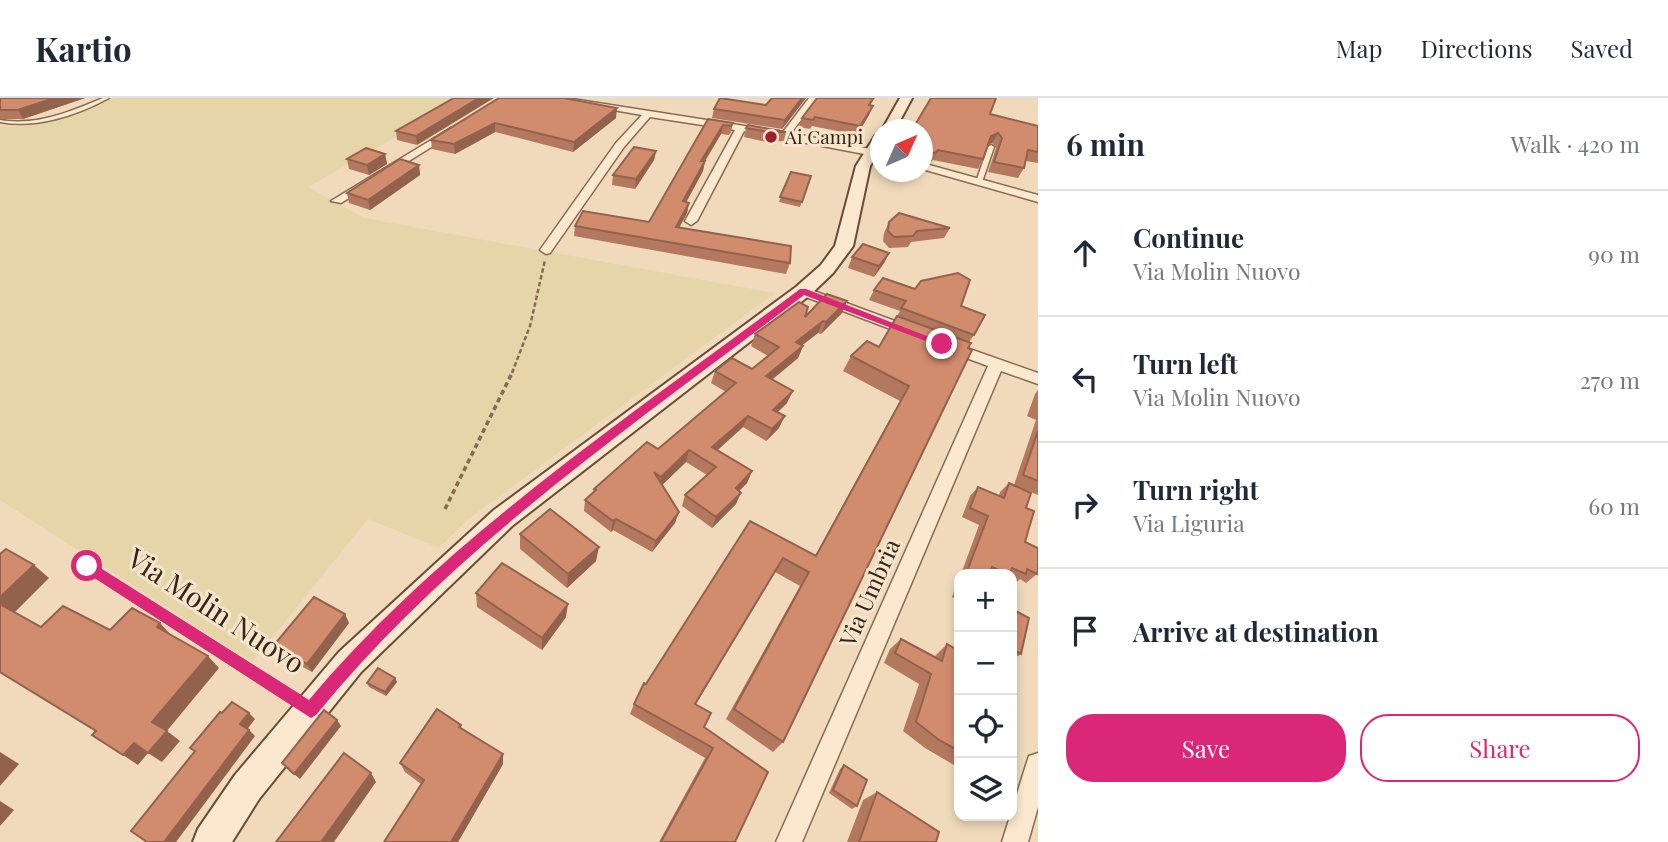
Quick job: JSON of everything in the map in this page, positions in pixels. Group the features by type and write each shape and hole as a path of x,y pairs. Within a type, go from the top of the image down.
{"main road":[{"path":"894,119 906,98"},
{"name":"Via Molin Nuovo","path":"211,842 247,787 350,662 503,518 803,291 827,269 844,246 863,166 870,158"}],"street":[{"path":"549,98 870,147"},
{"path":"785,135 814,98"},
{"path":"546,250 620,145 647,115"},
{"path":"337,201 460,125"},
{"path":"691,221 740,129"},
{"path":"933,169 1038,199"},
{"path":"803,291 1038,379"},
{"name":"Via Umbria","path":"789,842 997,364"},
{"path":"1015,842 1038,765"}],"lane":[{"path":"0,121 15,123 43,120 107,98"},
{"path":"979,182 991,147"},
{"name":"Via Molin Nuovo","path":"87,566 311,710"}],"path":[{"path":"445,509 517,368 541,289 546,250"}],"shaded area":[{"path":"115,98 464,98 308,187 364,218 775,293 467,520 439,548 368,519 252,662 0,500 0,127 46,124"}],"building":[{"path":"0,98 54,98 18,110 0,110"},
{"path":"454,98 479,98 416,136 396,131"},
{"path":"499,98 564,98 617,108 574,142 495,123 454,144 431,140"},
{"path":"720,98 766,105 772,98 802,98 785,120 714,109"},
{"path":"817,98 873,98 869,105 873,106 860,126 815,117 813,120 802,118"},
{"path":"931,98 996,98 990,114 1038,126 1038,152 1028,150 1024,168 994,162 1002,138 998,133 991,136 983,159 938,150 933,153 933,119 919,119"},
{"path":"708,119 733,123 731,126 723,125 701,161 705,161 683,201 689,203 676,227 791,246 790,263 575,226 583,211 649,222"},
{"path":"748,125 786,132 746,128"},
{"path":"634,147 656,151 636,179 613,175"},
{"path":"366,148 385,154 367,165 347,159"},
{"path":"400,159 419,165 368,200 347,193"},
{"path":"791,172 811,176 802,202 780,197"},
{"path":"899,213 950,228 917,231 913,236 894,237 888,231 889,222"},
{"path":"863,244 889,253 879,266 852,257"},
{"path":"958,273 970,280 961,306 985,315 974,335 901,308 906,301 874,290 883,278 915,289 921,281"},
{"path":"827,294 847,301 826,322 823,321 796,342 803,346 766,376 793,391 773,410 785,416 772,429 748,416 712,447 752,471 736,488 741,493 716,517 685,495 716,467 689,450 661,477 654,472 679,512 656,541 616,519 613,521 585,500 647,442 658,449 736,383 715,371 732,358 752,369 779,347 755,334 799,302 808,307 805,317"},
{"path":"897,316 971,343 968,348 972,350 783,742 734,709 809,572 783,558 695,704 711,713 704,727 768,772 735,842 661,842 713,748 634,704 644,683 646,684 750,521 816,556 909,386 851,356 867,341 879,347"},
{"path":"1038,431 1038,481 1023,475"},
{"path":"1009,483 1031,493 1026,508 1034,511 1025,542 1038,548 1037,574 1027,569 1026,574 1012,568 968,569 988,516 970,508 978,487 1004,498"},
{"path":"550,509 599,547 568,574 520,534"},
{"path":"6,549 34,565 0,597 0,554"},
{"path":"502,563 568,604 542,638 476,593"},
{"path":"314,597 345,614 307,664 274,645"},
{"path":"0,604 41,627 63,606 110,630 132,608 160,623 157,627 208,656 152,722 167,731 148,753 134,743 123,755 92,735 96,731 0,672"},
{"path":"1017,612 1029,618 1021,654 1017,652"},
{"path":"901,639 942,661 947,644 954,648 954,748 916,722 931,674 895,653"},
{"path":"378,668 395,678 385,692 367,683"},
{"path":"232,702 249,713 240,724 249,730 164,842 147,842 131,831 195,751 190,748 220,712"},
{"path":"437,709 461,725 459,727 503,754 451,842 384,842 424,780 400,763"},
{"path":"324,710 337,720 294,774 282,763"},
{"path":"344,753 371,773 321,842 276,842"},
{"path":"844,765 867,780 857,806 833,790"},
{"path":"877,792 939,832 936,842 859,842"}],"place":[{"name":"Ai Campi","path":"771,137"}],"route":[{"path":"87,566 311,710 350,662 503,518 803,291 942,344"}]}
